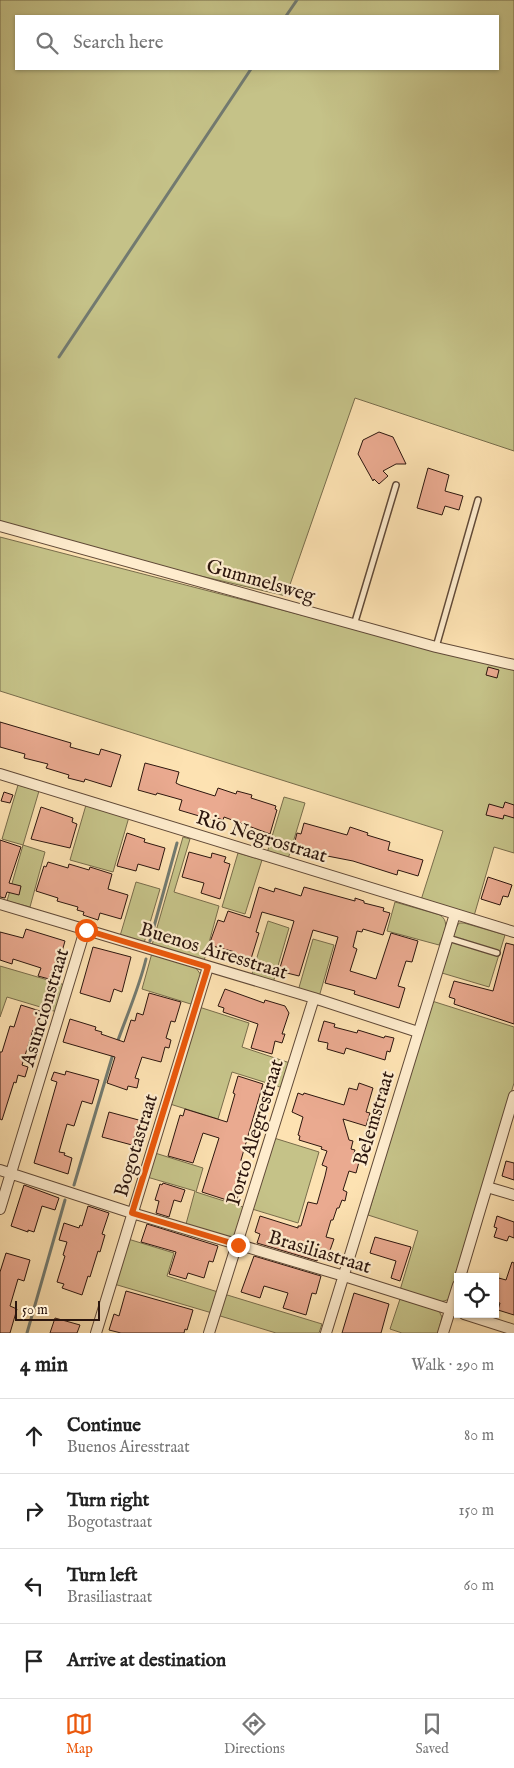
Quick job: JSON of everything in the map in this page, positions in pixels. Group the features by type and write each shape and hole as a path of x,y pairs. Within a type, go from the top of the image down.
{"street":[{"name":"Gummelsweg","path":"0,526 354,625 514,665"},
{"name":"Rio Negrostraat","path":"0,774 514,932"},
{"name":"Buenos Airesstraat","path":"0,904 314,998 418,1032"},
{"name":"Belemstraat","path":"326,1333 455,914"},
{"name":"Asuncionstraat","path":"0,1209 86,930"},
{"name":"Bogotastraat","path":"96,1333 208,967"},
{"name":"Porto Alegrestraat","path":"209,1333 314,998"},
{"path":"461,1273 514,1096"},
{"name":"Brasiliastraat","path":"0,1170 132,1213 454,1311"},
{"path":"487,1187 514,1195"},
{"path":"443,1333 454,1311"},
{"path":"476,1318 514,1330"}],"lane":[{"path":"354,625 396,485"},
{"path":"436,647 478,500"},
{"path":"448,938 497,953"}],"shaded area":[{"path":"0,0 514,0 514,451 355,398 286,596 0,529"},
{"path":"0,537 514,670 514,853 494,847 474,916 421,900 443,831 0,691"},
{"path":"18,785 39,791 23,845 2,839"},
{"path":"284,797 305,803 288,859 267,853"},
{"path":"86,805 129,817 113,872 70,860"},
{"path":"183,837 190,839 174,892 219,906 204,961 152,945"},
{"path":"23,845 45,852 30,907 7,901"},
{"path":"238,853 262,860 245,914 222,907"},
{"path":"136,882 160,889 144,943 120,936"},
{"path":"395,902 440,915 446,925 439,945 387,931"},
{"path":"268,921 289,928 273,983 251,977"},
{"path":"459,923 505,935 489,987 442,973"},
{"path":"313,939 334,945 319,997 298,991"},
{"path":"152,953 196,968 201,975 194,1005 142,989"},
{"path":"0,966 65,985 57,1012 7,997 0,1017"},
{"path":"432,1001 514,1027 514,1083 457,1273 454,1273 454,1285 450,1298 439,1302 426,1300 400,1290 418,1231 368,1215"},
{"path":"199,1007 249,1023 242,1047 290,1063 283,1088 232,1072 218,1119 170,1104"},
{"path":"274,1138 319,1152 298,1223 252,1209"},
{"path":"155,1153 203,1168 196,1192 246,1208 236,1240 186,1224 195,1191 147,1177"},
{"path":"128,1239 174,1253 167,1276 218,1292 212,1313 114,1284"},
{"path":"224,1294 322,1324 319,1333 276,1333 217,1315"},
{"path":"400,1299 439,1311 442,1317 438,1333 402,1333 390,1329"}],"building":[{"path":"379,432 393,437 406,464 396,464 383,471 388,476 379,484 374,479 373,481 358,454 363,440"},
{"path":"428,468 449,475 445,491 463,496 459,510 445,506 442,515 417,508"},
{"path":"488,667 499,670 497,678 486,675"},
{"path":"0,722 71,743 70,747 99,755 101,749 121,755 111,787 85,779 84,782 68,778 69,775 46,768 48,764 24,758 25,754 0,747"},
{"path":"145,763 179,772 176,783 180,785 215,796 218,788 236,794 237,791 252,795 251,798 276,806 275,809 277,810 270,834 224,817 223,820 217,818 216,821 179,810 182,800 138,790"},
{"path":"4,792 13,795 10,803 1,801"},
{"path":"505,802 514,805 514,818 504,815 503,819 486,815 489,804 503,808"},
{"path":"41,807 73,818 72,822 77,824 70,848 31,839"},
{"path":"304,823 347,835 350,827 368,833 367,835 390,842 388,850 423,860 418,876 398,870 397,875 353,861 317,854 318,852 294,845 297,833 301,834"},
{"path":"127,833 145,839 144,842 165,848 159,870 138,864 136,871 117,866"},
{"path":"0,840 21,847 9,883 21,886 19,895 7,892 5,898 0,897"},
{"path":"189,852 211,858 212,853 226,857 224,862 230,864 220,899 201,893 204,883 182,877"},
{"path":"48,862 68,868 69,864 89,870 90,867 112,874 108,889 128,895 121,919 100,913 98,920 83,915 84,912 77,910 78,907 57,901 58,898 36,891 44,866 46,867"},
{"path":"488,877 512,885 508,897 503,896 500,905 481,899"},
{"path":"259,887 274,892 275,888 301,896 304,887 355,901 355,898 364,901 364,903 384,908 383,911 390,913 383,935 363,929 362,932 357,931 353,947 357,949 350,971 376,979 391,933 418,941 412,962 406,961 398,986 405,988 399,1008 354,994 355,991 325,983 338,937 313,930 299,976 279,971 294,921 262,912 256,932 259,933 250,962 237,958 238,955 234,954 235,952 209,945 218,920 224,922 228,911 250,918"},
{"path":"26,929 65,941 55,976 51,975 49,979 38,976 41,968 13,959 12,964 0,960 0,932 23,938"},
{"path":"506,943 514,945 514,1024 454,1004 455,999 449,997 454,981 493,991"},
{"path":"93,947 131,957 122,992 114,989 110,1002 80,993"},
{"path":"225,989 264,1003 265,1000 285,1006 289,1013 282,1034 285,1034 282,1043 275,1041 272,1054 251,1048 258,1024 223,1012 224,1008 218,1006"},
{"path":"149,993 181,1002 175,1022 171,1021 166,1038 171,1040 169,1048 165,1047 161,1062 142,1057 135,1078 139,1079 137,1088 128,1086 127,1090 107,1083 115,1057 63,1042 70,1019 96,1027 95,1030 102,1032 101,1034 124,1042 131,1020 135,1021 137,1013 143,1015"},
{"path":"21,1005 43,1012 37,1031 33,1030 22,1065 28,1067 25,1077 18,1075 16,1083 14,1082 2,1120 0,1119 0,1052 2,1052 10,1026 14,1027"},
{"path":"324,1021 335,1024 334,1027 357,1033 358,1030 384,1038 385,1036 394,1038 390,1052 387,1051 385,1060 346,1048 344,1054 327,1049 328,1043 318,1041"},
{"path":"66,1071 99,1080 92,1104 82,1101 74,1126 67,1124 59,1152 65,1153 64,1155 72,1158 68,1174 34,1163 57,1082 51,1080 54,1072 65,1075"},
{"path":"238,1076 263,1084 241,1160 244,1164 236,1188 240,1189 236,1203 202,1192 219,1138 203,1133 193,1163 168,1156 180,1115 183,1116 185,1109 227,1122"},
{"path":"359,1083 373,1088 366,1112 370,1113 366,1126 343,1119 349,1140 353,1141 351,1149 355,1150 352,1160 359,1162 356,1173 349,1171 343,1190 347,1192 345,1201 342,1200 333,1220 331,1220 326,1237 334,1239 328,1256 319,1253 317,1261 257,1243 260,1234 255,1232 260,1216 298,1228 298,1226 301,1226 308,1202 317,1204 325,1176 327,1167 322,1165 327,1151 321,1149 322,1147 299,1140 300,1136 298,1135 303,1117 292,1112 298,1093 303,1095 304,1093 344,1105 349,1088 357,1090"},
{"path":"109,1112 146,1122 143,1133 136,1131 132,1145 102,1137"},
{"path":"506,1161 514,1163 514,1180 502,1176"},
{"path":"163,1183 185,1190 181,1202 174,1200 169,1217 156,1213 159,1201 155,1200 160,1184 162,1185"},
{"path":"24,1185 59,1198 55,1210 42,1206 34,1232 28,1230 28,1232 11,1226"},
{"path":"88,1206 109,1213 102,1234 105,1235 100,1252 98,1251 82,1295 62,1288 64,1284 57,1282 67,1242 59,1240 64,1223 79,1228 80,1225 82,1226"},
{"path":"497,1216 514,1222 514,1238 509,1236 507,1241 494,1237 497,1228 494,1227"},
{"path":"147,1224 218,1246 213,1262 209,1261 204,1278 188,1273 186,1279 169,1274 176,1252 141,1242"},
{"path":"375,1237 411,1247 400,1281 391,1278 396,1261 370,1253"},
{"path":"6,1253 30,1260 24,1281 18,1279 10,1306 17,1309 10,1333 0,1333 0,1272"},
{"path":"254,1256 321,1276 316,1294 312,1293 306,1315 283,1308 288,1293 264,1286 260,1298 241,1292"},
{"path":"512,1262 514,1263 514,1315 499,1310 499,1278 506,1280"},
{"path":"126,1291 193,1310 187,1330 185,1329 184,1333 121,1333 109,1330 114,1314 119,1316"},
{"path":"354,1293 389,1304 381,1333 342,1333"},
{"path":"55,1318 80,1325 77,1333 50,1333"}],"waterway":[{"path":"287,15 297,0"},
{"path":"59,357 250,70"},
{"path":"150,941 177,843"},
{"path":"117,1043 146,959"},
{"path":"74,1185 113,1054"},
{"path":"27,1333 65,1200"}],"route":[{"path":"86,930 208,967 132,1213 238,1245"}]}
